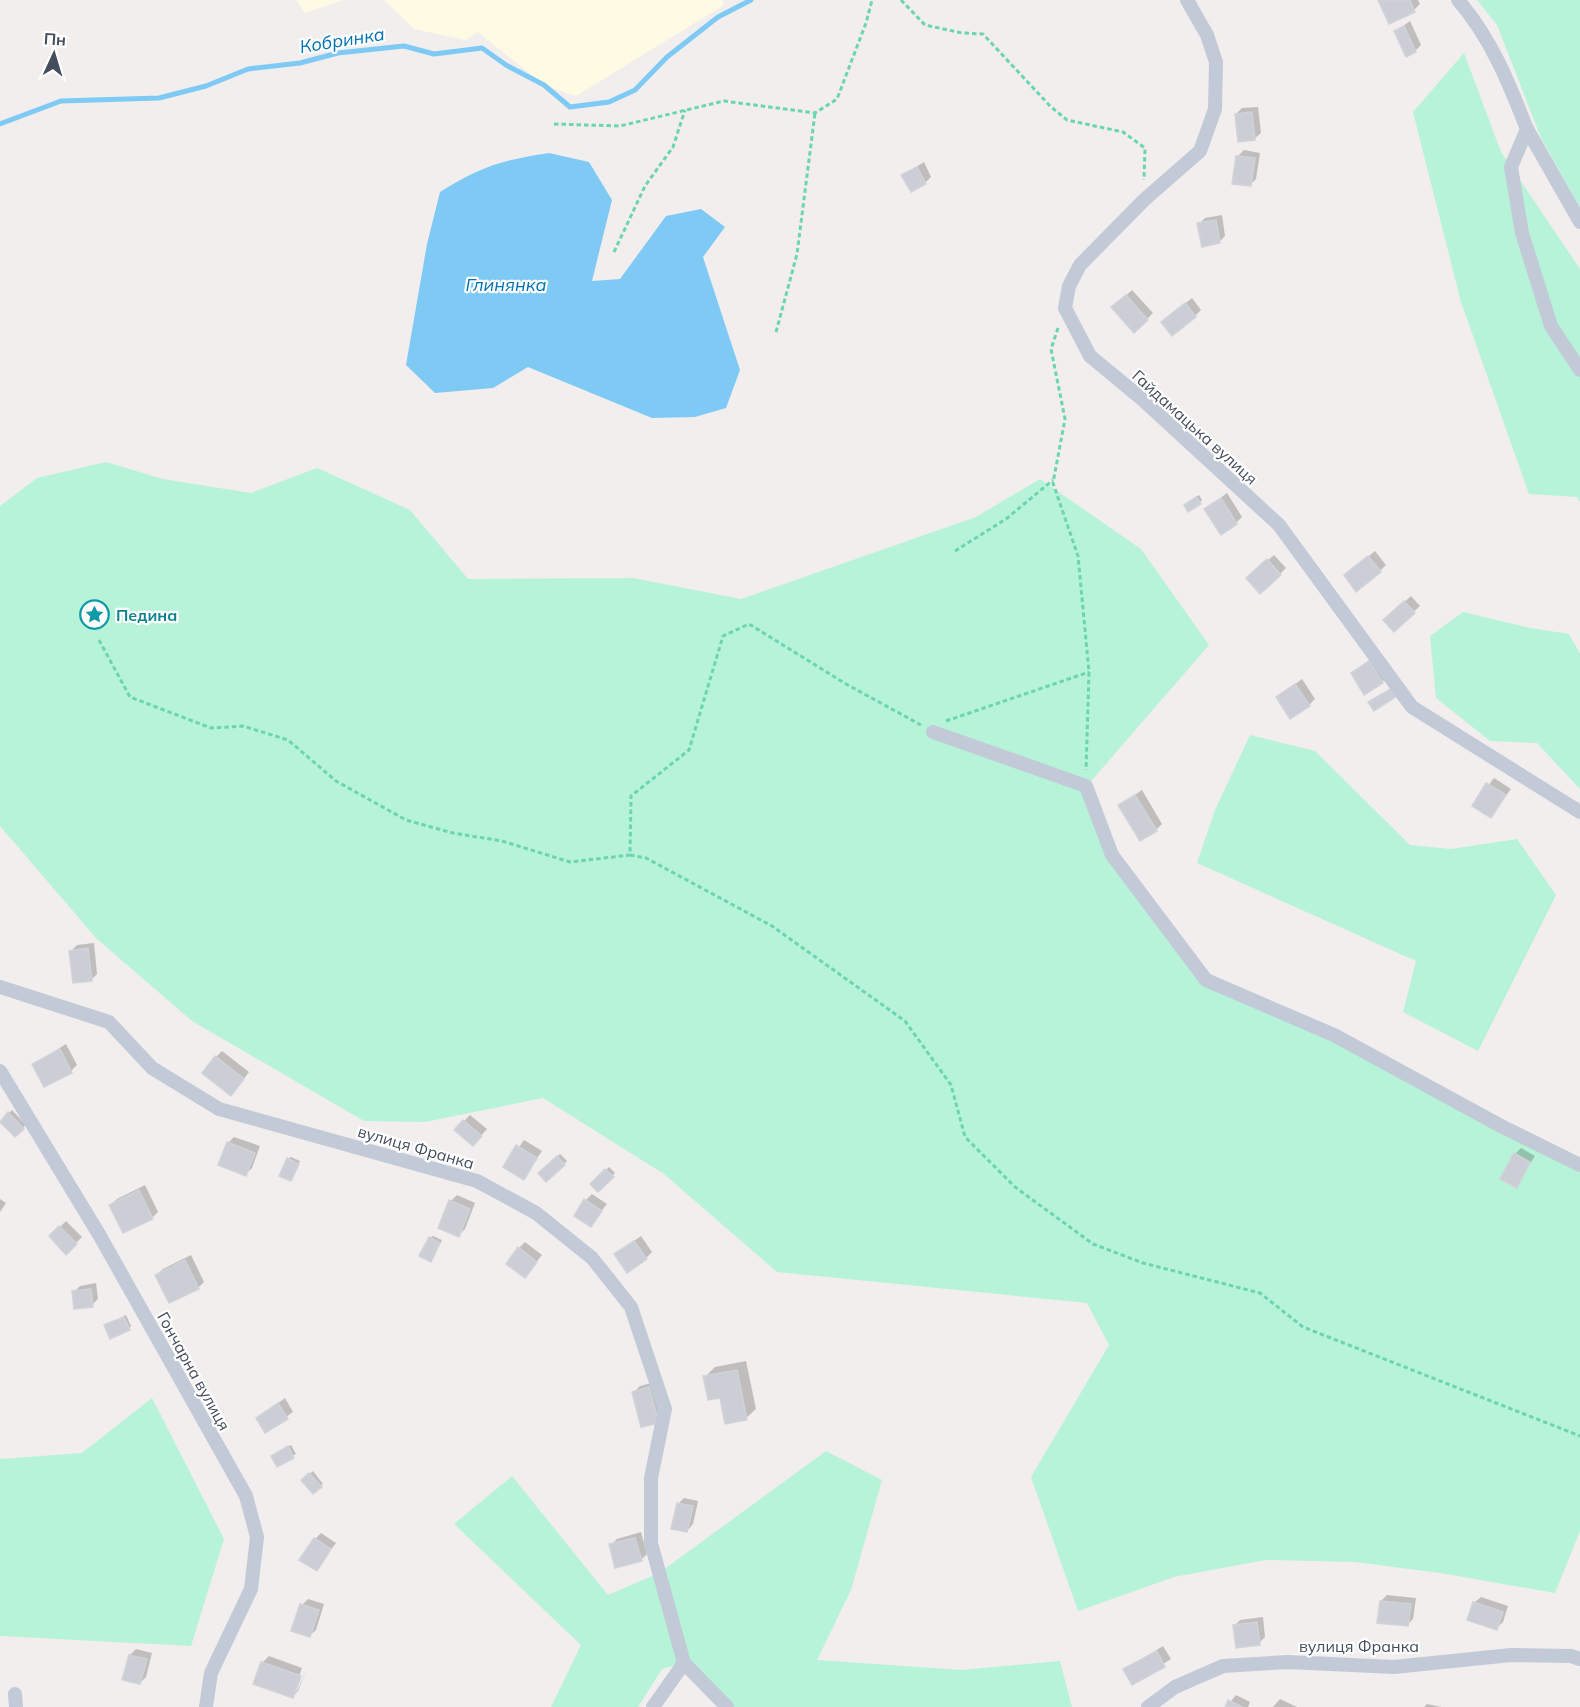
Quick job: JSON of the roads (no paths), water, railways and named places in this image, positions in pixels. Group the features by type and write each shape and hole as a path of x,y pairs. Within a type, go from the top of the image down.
{"street":[{"name":"Гайдамацька вулиця","path":"1187,0 1208,35 1216,62 1215,109 1200,150 1144,200 1080,265 1069,286 1065,308 1090,356 1142,399 1279,525 1412,707 1580,812"},
{"path":"1458,0 1479,23 1506,75 1527,129 1580,222"},
{"path":"1527,129 1511,167 1522,233 1551,326 1580,370"},
{"path":"938,727 1086,786 1112,855 1206,980 1334,1035 1501,1126 1580,1165"},
{"name":"вулиця Франка","path":"0,987 109,1022 152,1068 219,1109 477,1181 536,1213 592,1258 631,1307 665,1409 651,1478 651,1543 684,1663 727,1707"},
{"name":"Гончарна вулиця","path":"0,1071 100,1236 246,1496 257,1537 251,1589 211,1673 206,1707"},
{"name":"вулиця Франка","path":"1148,1707 1175,1687 1223,1666 1288,1662 1394,1666 1511,1655 1571,1656 1580,1659"},
{"path":"653,1707 684,1663"}],"water":[{"name":"Глинянка","path":"549,153 589,162 612,200 592,281 620,279 666,216 701,209 725,227 703,257 740,370 726,408 695,417 652,418 528,367 493,388 435,393 406,365 427,244 440,192 467,176 492,166"}],"waterway":[{"name":"Кобринка","path":"0,124 61,101 159,98 206,86 248,69 300,63 338,53 404,46 434,54 482,48 506,65 544,85 570,107 609,102 635,90 667,57 718,17 751,0"}],"place":[{"name":"Педина","path":"95,615"}]}
